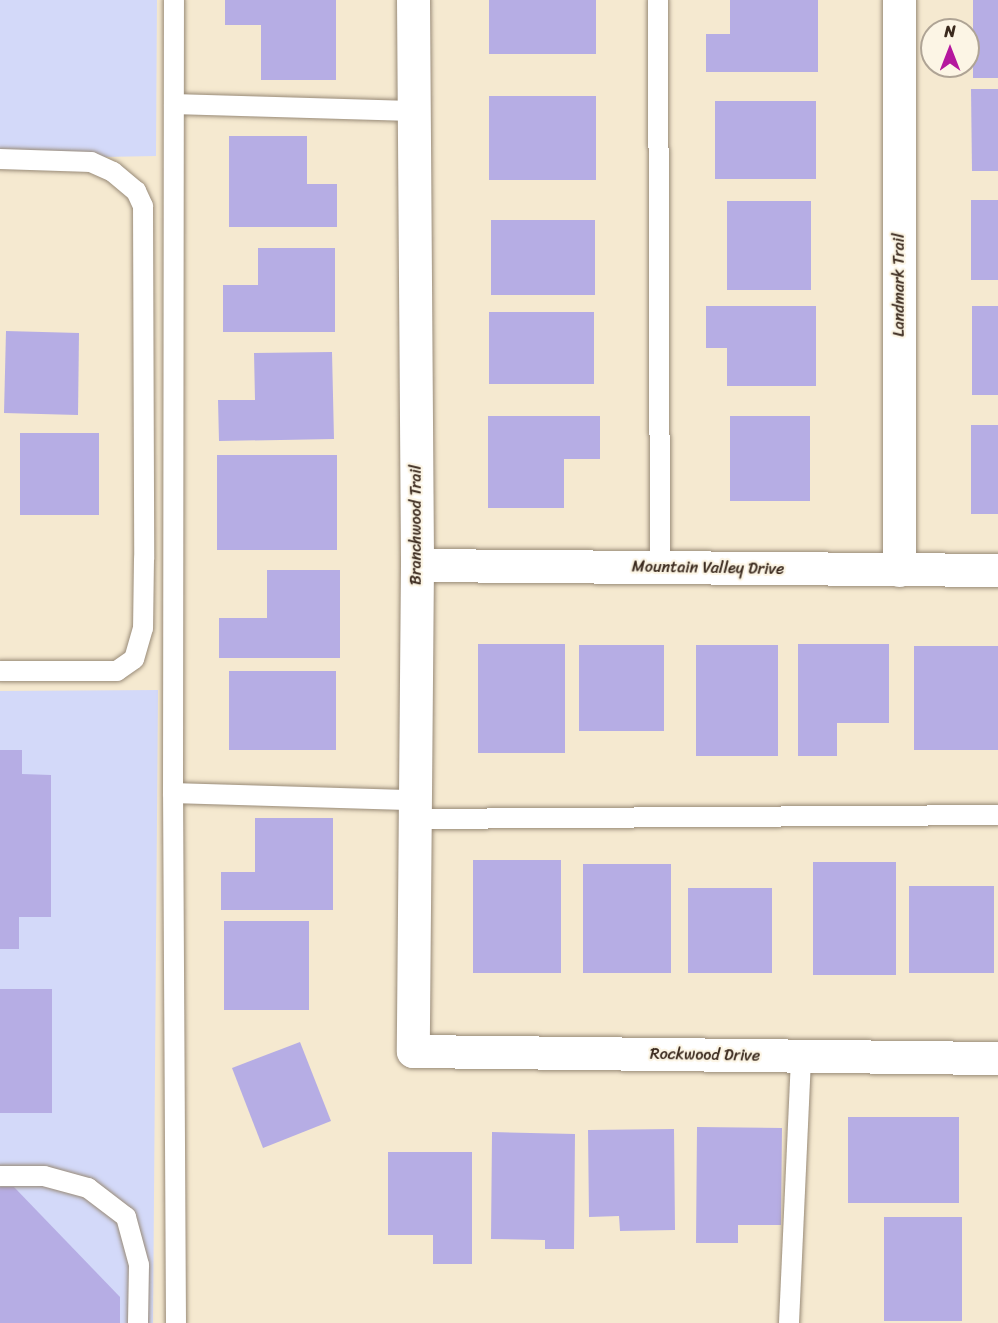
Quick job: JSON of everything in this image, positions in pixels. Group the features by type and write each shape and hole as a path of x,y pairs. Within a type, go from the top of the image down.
{"street":[{"name":"Branchwood Trail","path":"412,0 411,111 417,565 413,1051"},
{"name":"Landmark Trail","path":"899,0 899,570"},
{"name":"Mountain Valley Drive","path":"417,565 998,570"},
{"name":"Rockwood Drive","path":"413,1051 998,1058"}],"lane":[{"path":"174,0 173,793 176,1323"},
{"path":"658,0 660,567"},
{"path":"174,104 411,111"},
{"path":"0,159 91,162 113,172 136,191 143,206 144,559 143,628 134,659 117,671 0,671"},
{"path":"173,793 414,809 998,815"},
{"path":"789,1323 801,1056"},
{"path":"0,1176 44,1176 88,1188 126,1217 139,1265 138,1323"}],"shaded area":[{"path":"0,0 157,0 156,156 0,159"},
{"path":"158,690 153,1323 0,1323 0,691"}],"building":[{"path":"225,0 336,0 336,80 261,80 261,25 225,25"},
{"path":"489,0 596,0 596,54 489,54"},
{"path":"730,0 818,0 818,72 706,72 706,34 730,34"},
{"path":"973,0 998,0 998,78 980,78 980,18 973,18"},
{"path":"971,89 998,89 998,171 972,171"},
{"path":"489,96 596,96 596,180 489,180"},
{"path":"715,101 816,101 816,179 715,179"},
{"path":"229,136 307,136 307,184 337,184 337,227 229,227"},
{"path":"971,200 998,200 998,280 971,280"},
{"path":"727,201 811,201 811,290 727,290"},
{"path":"491,220 595,220 595,295 491,295"},
{"path":"258,248 335,248 335,332 223,332 223,285 258,285"},
{"path":"706,306 816,306 816,386 727,386 727,348 706,348"},
{"path":"972,306 998,306 998,395 972,395"},
{"path":"489,312 594,312 594,384 489,384"},
{"path":"6,331 79,333 78,415 4,413"},
{"path":"332,352 334,439 219,441 218,400 255,400 254,353"},
{"path":"488,416 600,416 600,459 564,459 564,508 488,508"},
{"path":"730,416 810,416 810,501 730,501"},
{"path":"971,425 998,425 998,514 971,514"},
{"path":"20,433 99,433 99,515 20,515"},
{"path":"217,455 337,455 337,550 217,550"},
{"path":"267,570 340,570 340,658 219,658 219,618 267,618"},
{"path":"478,644 565,644 565,753 478,753"},
{"path":"798,644 889,644 889,723 837,723 837,756 798,756"},
{"path":"579,645 664,645 664,731 579,731"},
{"path":"696,645 778,645 778,756 696,756"},
{"path":"914,646 998,646 998,750 914,750"},
{"path":"229,671 336,671 336,750 229,750"},
{"path":"0,750 22,750 22,774 51,775 51,917 19,917 19,949 0,949"},
{"path":"255,818 333,818 333,910 221,910 221,872 255,872"},
{"path":"473,860 561,860 561,973 473,973"},
{"path":"813,862 896,862 896,975 813,975"},
{"path":"583,864 671,864 671,973 583,973"},
{"path":"909,886 994,886 994,973 909,973"},
{"path":"688,888 772,888 772,973 688,973"},
{"path":"224,921 309,921 309,1010 224,1010"},
{"path":"0,989 52,989 52,1113 0,1113"},
{"path":"300,1042 331,1121 263,1148 232,1068"},
{"path":"848,1117 959,1117 959,1203 848,1203"},
{"path":"697,1127 782,1128 781,1225 738,1225 738,1243 696,1243"},
{"path":"674,1129 675,1230 620,1231 619,1216 589,1217 588,1130"},
{"path":"492,1132 575,1134 574,1249 545,1249 545,1240 491,1239"},
{"path":"388,1152 472,1152 472,1264 433,1264 433,1235 388,1235"},
{"path":"0,1187 14,1187 120,1297 120,1323 0,1323"},
{"path":"884,1217 962,1217 962,1321 884,1321"}]}
